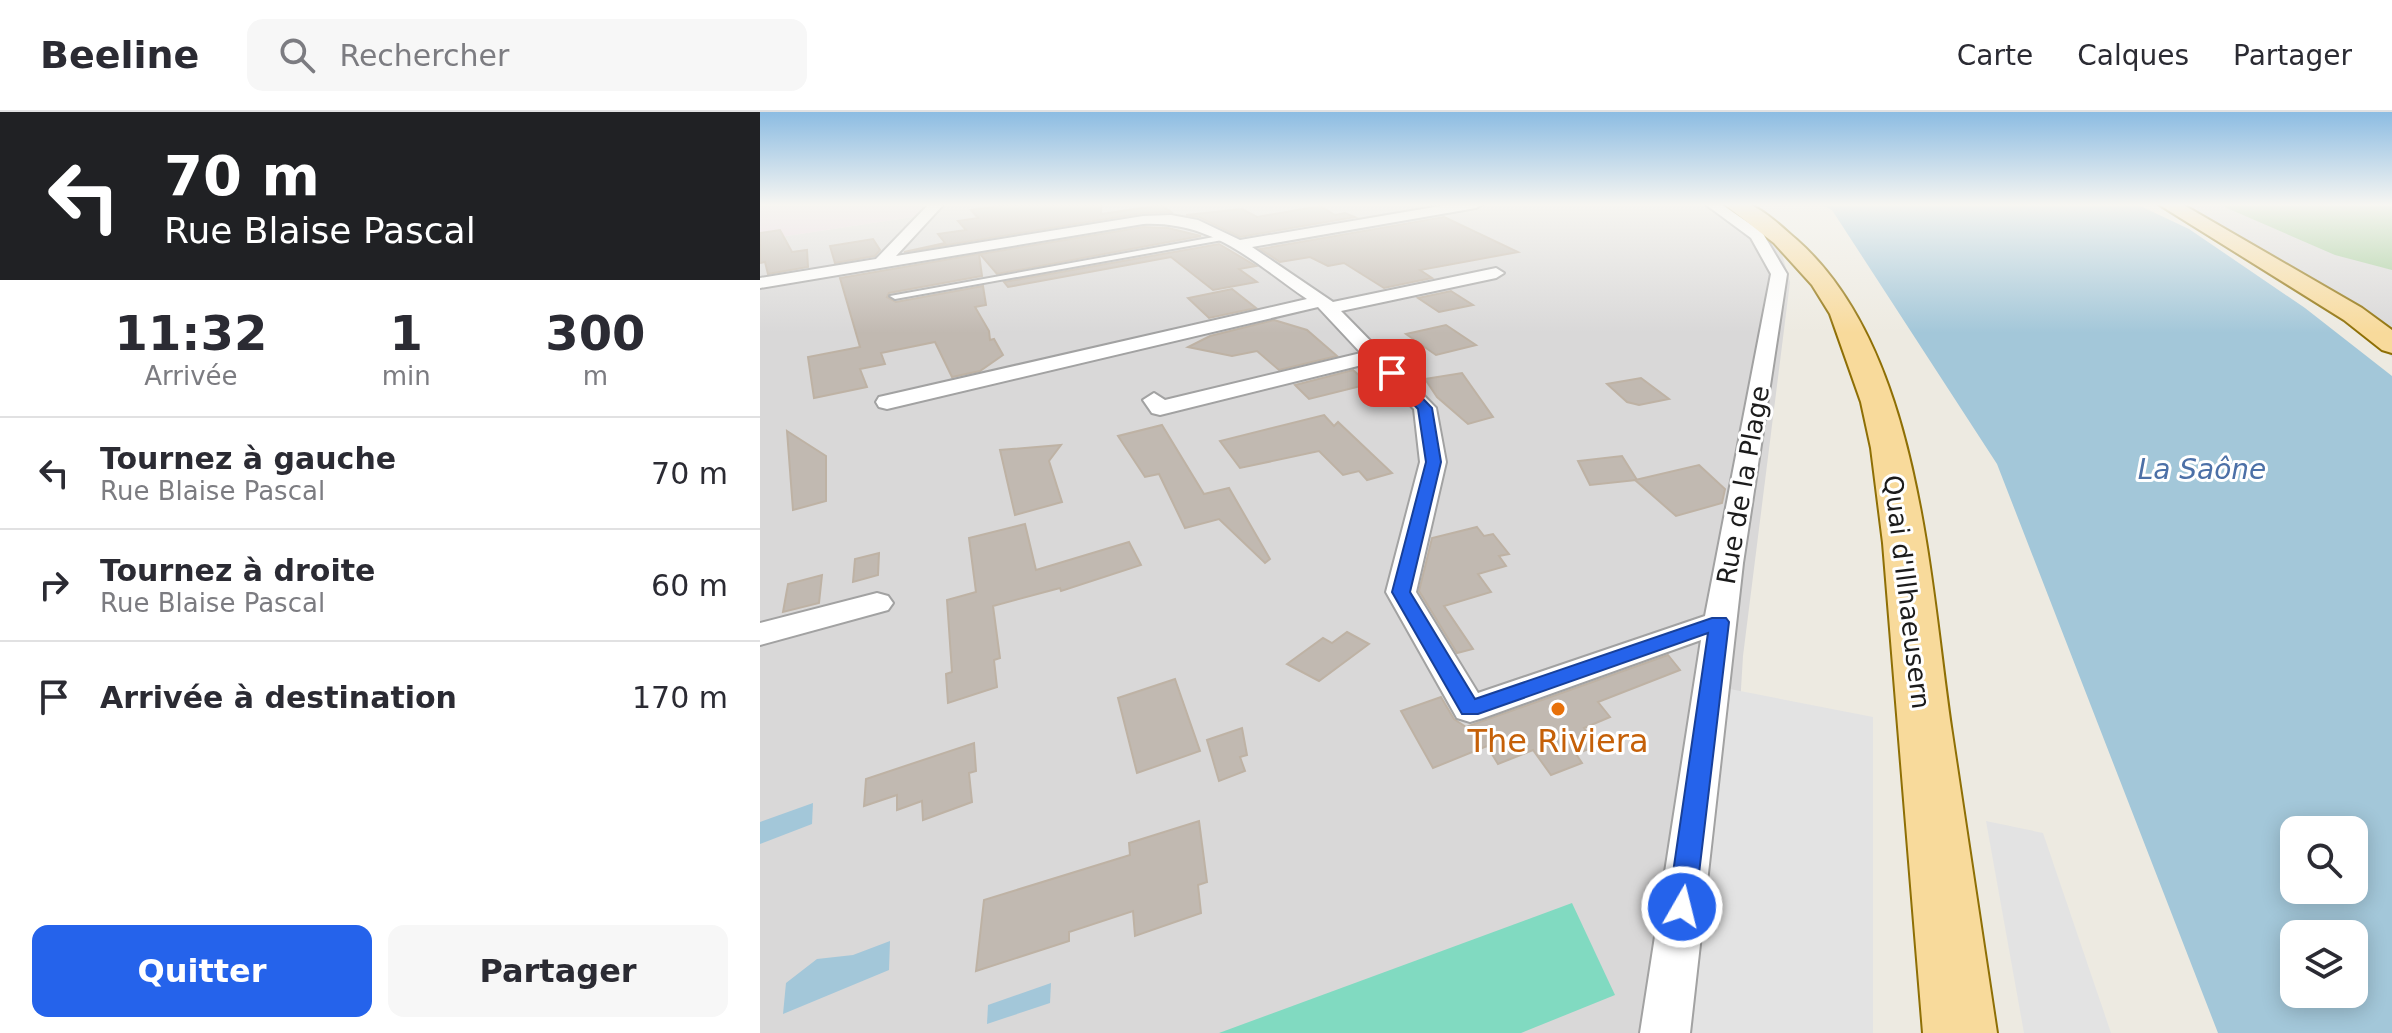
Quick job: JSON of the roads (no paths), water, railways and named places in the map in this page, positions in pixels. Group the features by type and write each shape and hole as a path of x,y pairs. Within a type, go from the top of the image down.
{"main road":[{"name":"Quai d'Illhaeusern","path":"1790,247 1817,272 1842,311 1873,389 1884,427 1903,550 1960,1033"},
{"path":"2244,247 2353,314 2392,344"}],"street":[{"path":"881,263 896,247"},
{"path":"760,283 985,247"},
{"path":"1241,247 1325,305 1425,408 1433,462 1401,592 1470,709 1719,622"},
{"name":"Rue de la Plage","path":"1665,1033 1719,622 1779,274 1764,247"},
{"path":"887,402 1325,305 1496,273"},
{"path":"1154,400 1160,408 1375,356"},
{"path":"760,634 877,603"}],"lane":[{"path":"895,296 1195,247"}],"water":[{"name":"La Saône","path":"1856,247 2215,247 2305,308 2392,376 2392,1033 2218,1033 1997,464"},
{"path":"813,803 812,824 760,844 760,822"},
{"path":"890,941 889,970 783,1014 786,983 817,959 853,955"},
{"path":"1051,983 1050,1003 987,1024 988,1005"}],"place":[{"name":"The Riviera","path":"1558,709"}]}
